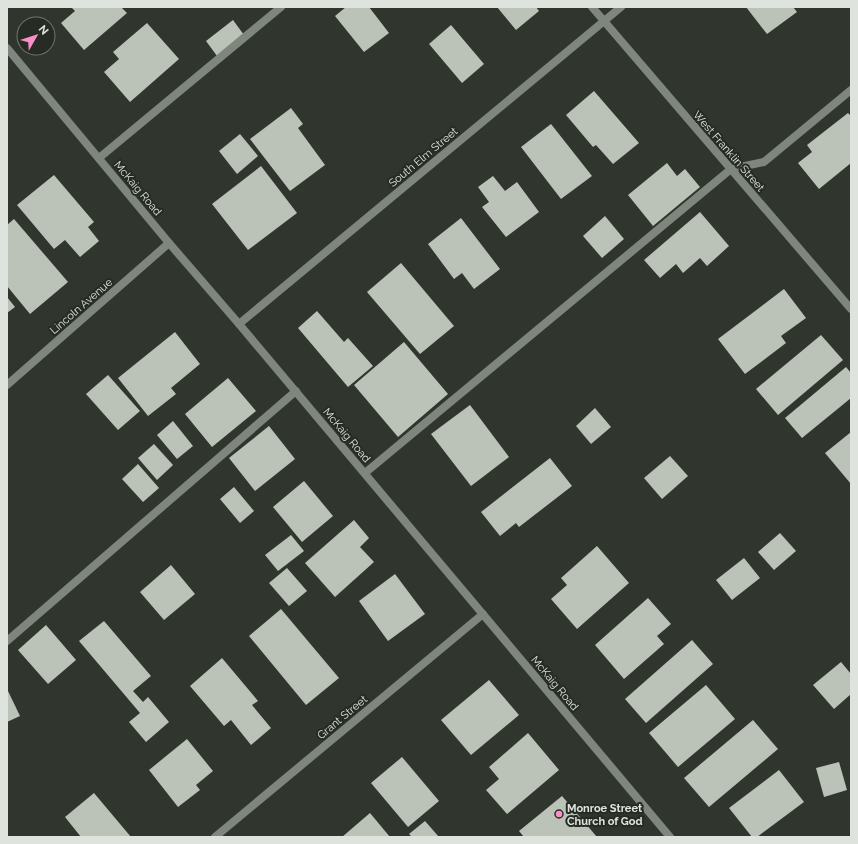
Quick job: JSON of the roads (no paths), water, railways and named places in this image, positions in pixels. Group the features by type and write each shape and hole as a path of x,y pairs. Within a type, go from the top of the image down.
{"street":[{"path":"99,158 281,7"},
{"name":"West Franklin Street","path":"592,7 851,309"},
{"name":"South Elm Street","path":"240,324 622,7"},
{"name":"McKaig Road","path":"7,48 169,243 240,324 670,837"},
{"path":"365,473 731,169 764,162 851,90"},
{"name":"Lincoln Avenue","path":"7,385 169,243"},
{"path":"7,641 296,391"},
{"name":"Grant Street","path":"215,837 483,614"}],"place":[{"name":"Monroe Street Church of God","path":"559,814"}]}
